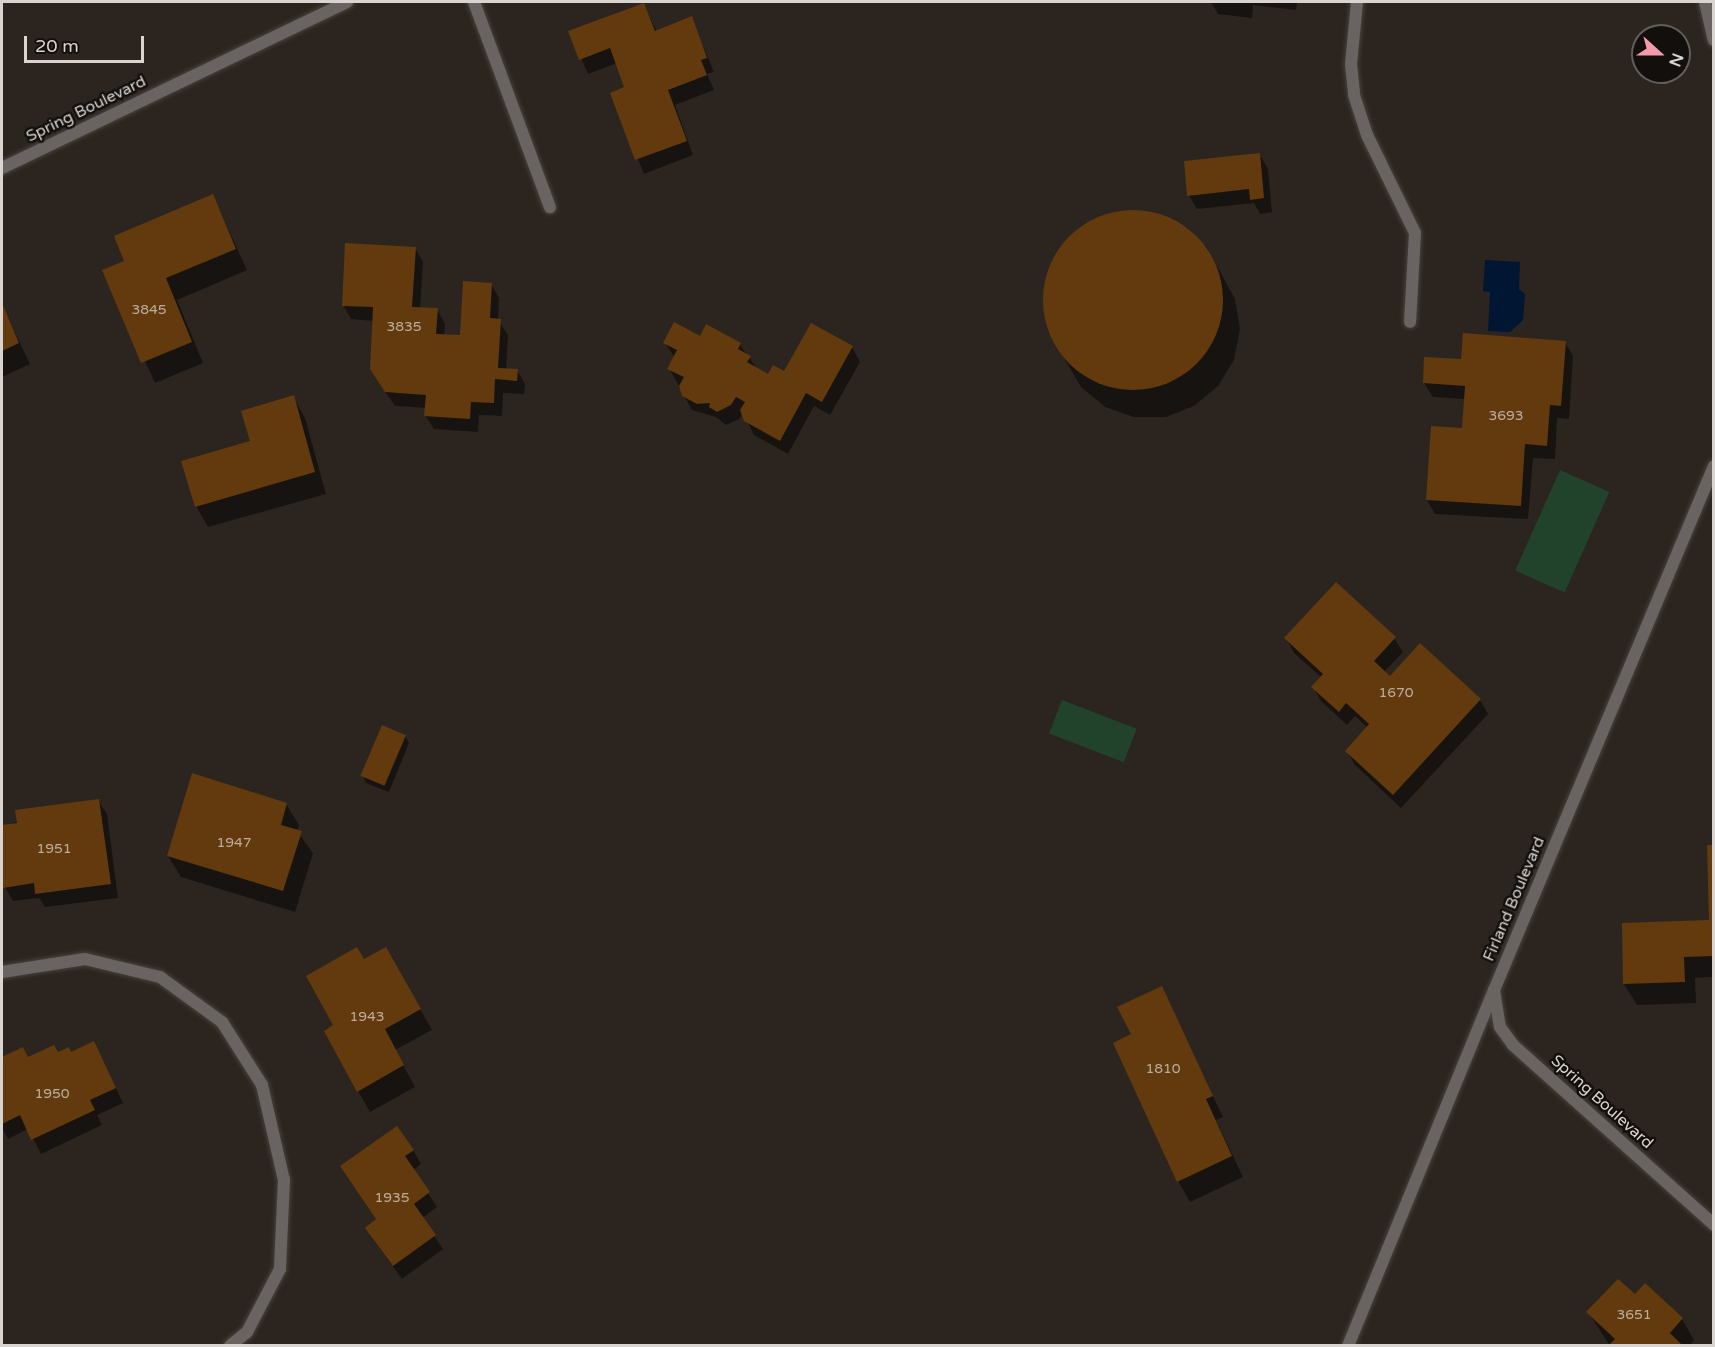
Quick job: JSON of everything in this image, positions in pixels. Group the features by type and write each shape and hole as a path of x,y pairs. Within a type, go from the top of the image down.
{"street":[{"name":"Spring Boulevard","path":"2,168 347,2"},
{"path":"474,2 550,207"},
{"path":"1357,2 1351,64 1354,95 1367,135 1415,233 1410,322"},
{"path":"1705,2 1713,40"},
{"name":"Firland Boulevard","path":"1348,1346 1713,466"},
{"path":"2,972 84,959 160,976 222,1022 262,1085 284,1180 280,1269 247,1332 230,1346"},
{"name":"Spring Boulevard","path":"1494,990 1500,1027 1514,1045 1713,1225"}],"green space":[{"path":"1560,470 1609,492 1565,592 1515,570"},
{"path":"1062,700 1137,729 1124,762 1049,734"}],"water":[{"path":"1485,260 1520,262 1519,289 1525,294 1523,320 1510,332 1488,331 1490,292 1483,291"}],"building":[{"path":"644,3 655,31 692,16 707,58 701,60 707,75 668,90 687,141 635,160 610,93 624,87 610,48 579,60 568,31"},
{"path":"1260,153 1264,198 1250,200 1249,189 1187,196 1184,161"},
{"path":"213,194 236,249 166,278 192,342 141,363 102,270 124,261 114,236"},
{"path":"1133,210 1151,211 1168,216 1197,236 1217,265 1222,282 1222,318 1217,335 1197,364 1168,384 1151,389 1133,390 1115,389 1098,384 1069,364 1049,335 1044,318 1043,300 1044,282 1049,265 1069,236 1098,216 1115,211"},
{"path":"345,243 416,247 412,307 438,308 436,334 460,335 463,281 492,283 490,318 501,319 498,368 518,369 517,381 495,379 494,403 471,402 470,419 424,416 426,395 385,392 370,369 373,307 342,306"},
{"path":"2,303 19,343 2,351"},
{"path":"674,322 700,336 706,324 741,343 738,349 751,356 747,362 768,374 773,365 784,371 811,323 853,346 822,402 806,393 780,441 744,421 740,410 745,402 736,397 731,405 717,412 709,407 710,403 697,404 682,396 679,386 684,377 667,369 677,350 663,343"},
{"path":"1463,333 1566,341 1561,406 1550,405 1547,446 1525,444 1521,506 1426,500 1431,426 1462,428 1465,386 1423,383 1424,357 1461,359"},
{"path":"294,395 315,472 195,507 181,461 250,441 241,411"},
{"path":"1336,582 1396,637 1374,661 1390,676 1420,643 1481,699 1393,795 1345,751 1369,724 1346,703 1339,712 1311,687 1323,674 1284,638"},
{"path":"382,725 406,735 384,786 361,776"},
{"path":"192,773 287,803 281,825 302,831 283,891 167,856"},
{"path":"99,799 111,884 35,894 34,883 3,888 2,825 17,823 15,810"},
{"path":"1707,845 1714,845 1714,956 1684,957 1685,982 1623,984 1622,923 1709,920"},
{"path":"357,947 364,959 386,947 421,1009 385,1029 404,1065 357,1092 324,1031 333,1025 306,976"},
{"path":"1162,986 1213,1096 1206,1099 1232,1156 1177,1182 1113,1043 1131,1034 1117,1007"},
{"path":"94,1041 116,1088 90,1100 95,1110 31,1140 20,1115 2,1124 2,1057 23,1047 28,1057 54,1045 58,1052 69,1047 71,1052"},
{"path":"397,1126 414,1150 405,1156 430,1192 414,1204 436,1235 393,1266 365,1228 376,1219 340,1166"},
{"path":"1618,1279 1635,1294 1645,1283 1683,1318 1670,1333 1683,1346 1608,1346 1615,1339 1586,1312"}]}
